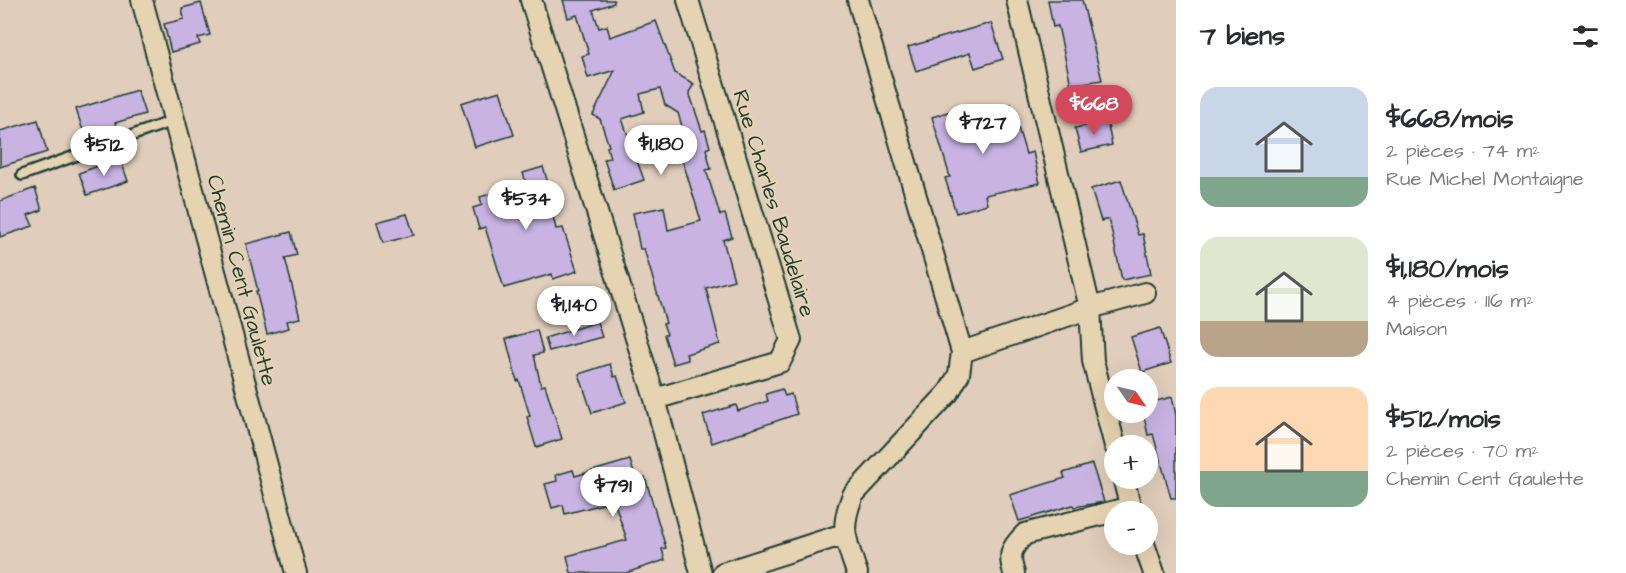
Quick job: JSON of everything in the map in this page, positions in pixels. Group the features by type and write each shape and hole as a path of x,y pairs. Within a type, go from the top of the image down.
{"street":[{"name":"Chemin Cent Gaulette","path":"142,0 297,573"},
{"path":"531,0 655,399 701,573"},
{"name":"Rue Charles Baudelaire","path":"655,399 780,362 791,340 688,0"},
{"path":"857,573 844,534 845,515 854,495 950,392 959,374 962,352 858,0"},
{"path":"1017,0 1090,308 1093,361 1112,435"},
{"path":"962,352 1090,308 1145,293"},
{"path":"1014,573 1010,562 1012,547 1025,534 1104,516"},
{"path":"723,573 844,534"},
{"path":"1148,555 1154,573"}],"lane":[{"path":"22,175 175,120"}],"building":[{"path":"563,0 614,0 614,3 593,10 599,28 607,26 610,37 656,21 675,73 694,84 689,92 710,147 706,149 711,169 706,170 720,215 725,214 732,237 723,240 734,280 706,288 720,344 686,354 688,360 673,364 664,335 667,334 663,324 666,323 644,249 640,249 633,213 664,207 668,230 701,221 676,139 685,136 678,113 665,105 660,89 640,94 644,112 622,119 644,180 614,190 604,159 610,158 607,147 609,146 600,119 593,115 615,70 588,78 582,56 589,54 577,15 568,18"},
{"path":"1048,0 1082,0 1102,80 1071,85 1058,26 1053,27"},
{"path":"201,3 210,35 198,38 200,44 171,52 164,24 184,19 182,8"},
{"path":"991,23 1003,59 975,68 970,53 916,71 908,47"},
{"path":"137,90 145,114 115,123 118,130 86,140 76,109"},
{"path":"500,91 514,135 475,147 461,103"},
{"path":"1011,104 1026,154 1033,152 1040,183 985,195 987,204 956,213 945,178 950,177 932,117 963,107 966,118"},
{"path":"38,120 47,152 0,167 0,131"},
{"path":"1107,121 1112,145 1081,152 1075,128"},
{"path":"120,158 128,181 87,195 79,173"},
{"path":"543,167 549,186 554,185 560,205 551,208 556,229 563,228 577,271 553,279 552,274 504,288 485,227 479,229 473,208 482,205 480,197 526,183 523,173"},
{"path":"1121,180 1138,235 1143,234 1151,274 1122,280 1109,219 1101,221 1091,189"},
{"path":"35,188 42,210 28,215 33,226 0,237 0,201"},
{"path":"407,214 414,235 383,243 377,222"},
{"path":"291,232 297,255 285,258 300,318 287,321 289,328 267,334 246,244"},
{"path":"597,322 602,337 549,351 545,338"},
{"path":"1160,328 1171,363 1152,369 1141,369 1131,337"},
{"path":"537,330 543,353 534,355 541,386 545,385 562,439 536,447 527,417 530,416 519,380 517,381 506,339"},
{"path":"610,364 626,402 592,413 579,374"},
{"path":"782,389 785,396 791,394 797,414 712,443 703,415 736,405 738,411 768,401 766,394"},
{"path":"1172,397 1176,415 1176,498 1171,498 1158,452 1158,435 1148,435 1145,423 1158,423 1158,400"},
{"path":"630,460 636,480 645,477 666,548 662,549 665,560 626,573 571,573 567,556 627,540 614,501 565,514 563,505 552,508 545,484 557,481 556,475 573,470 575,476"},
{"path":"1092,464 1104,502 1074,507 1073,505 1019,521 1010,495 1065,478 1063,473"}]}
